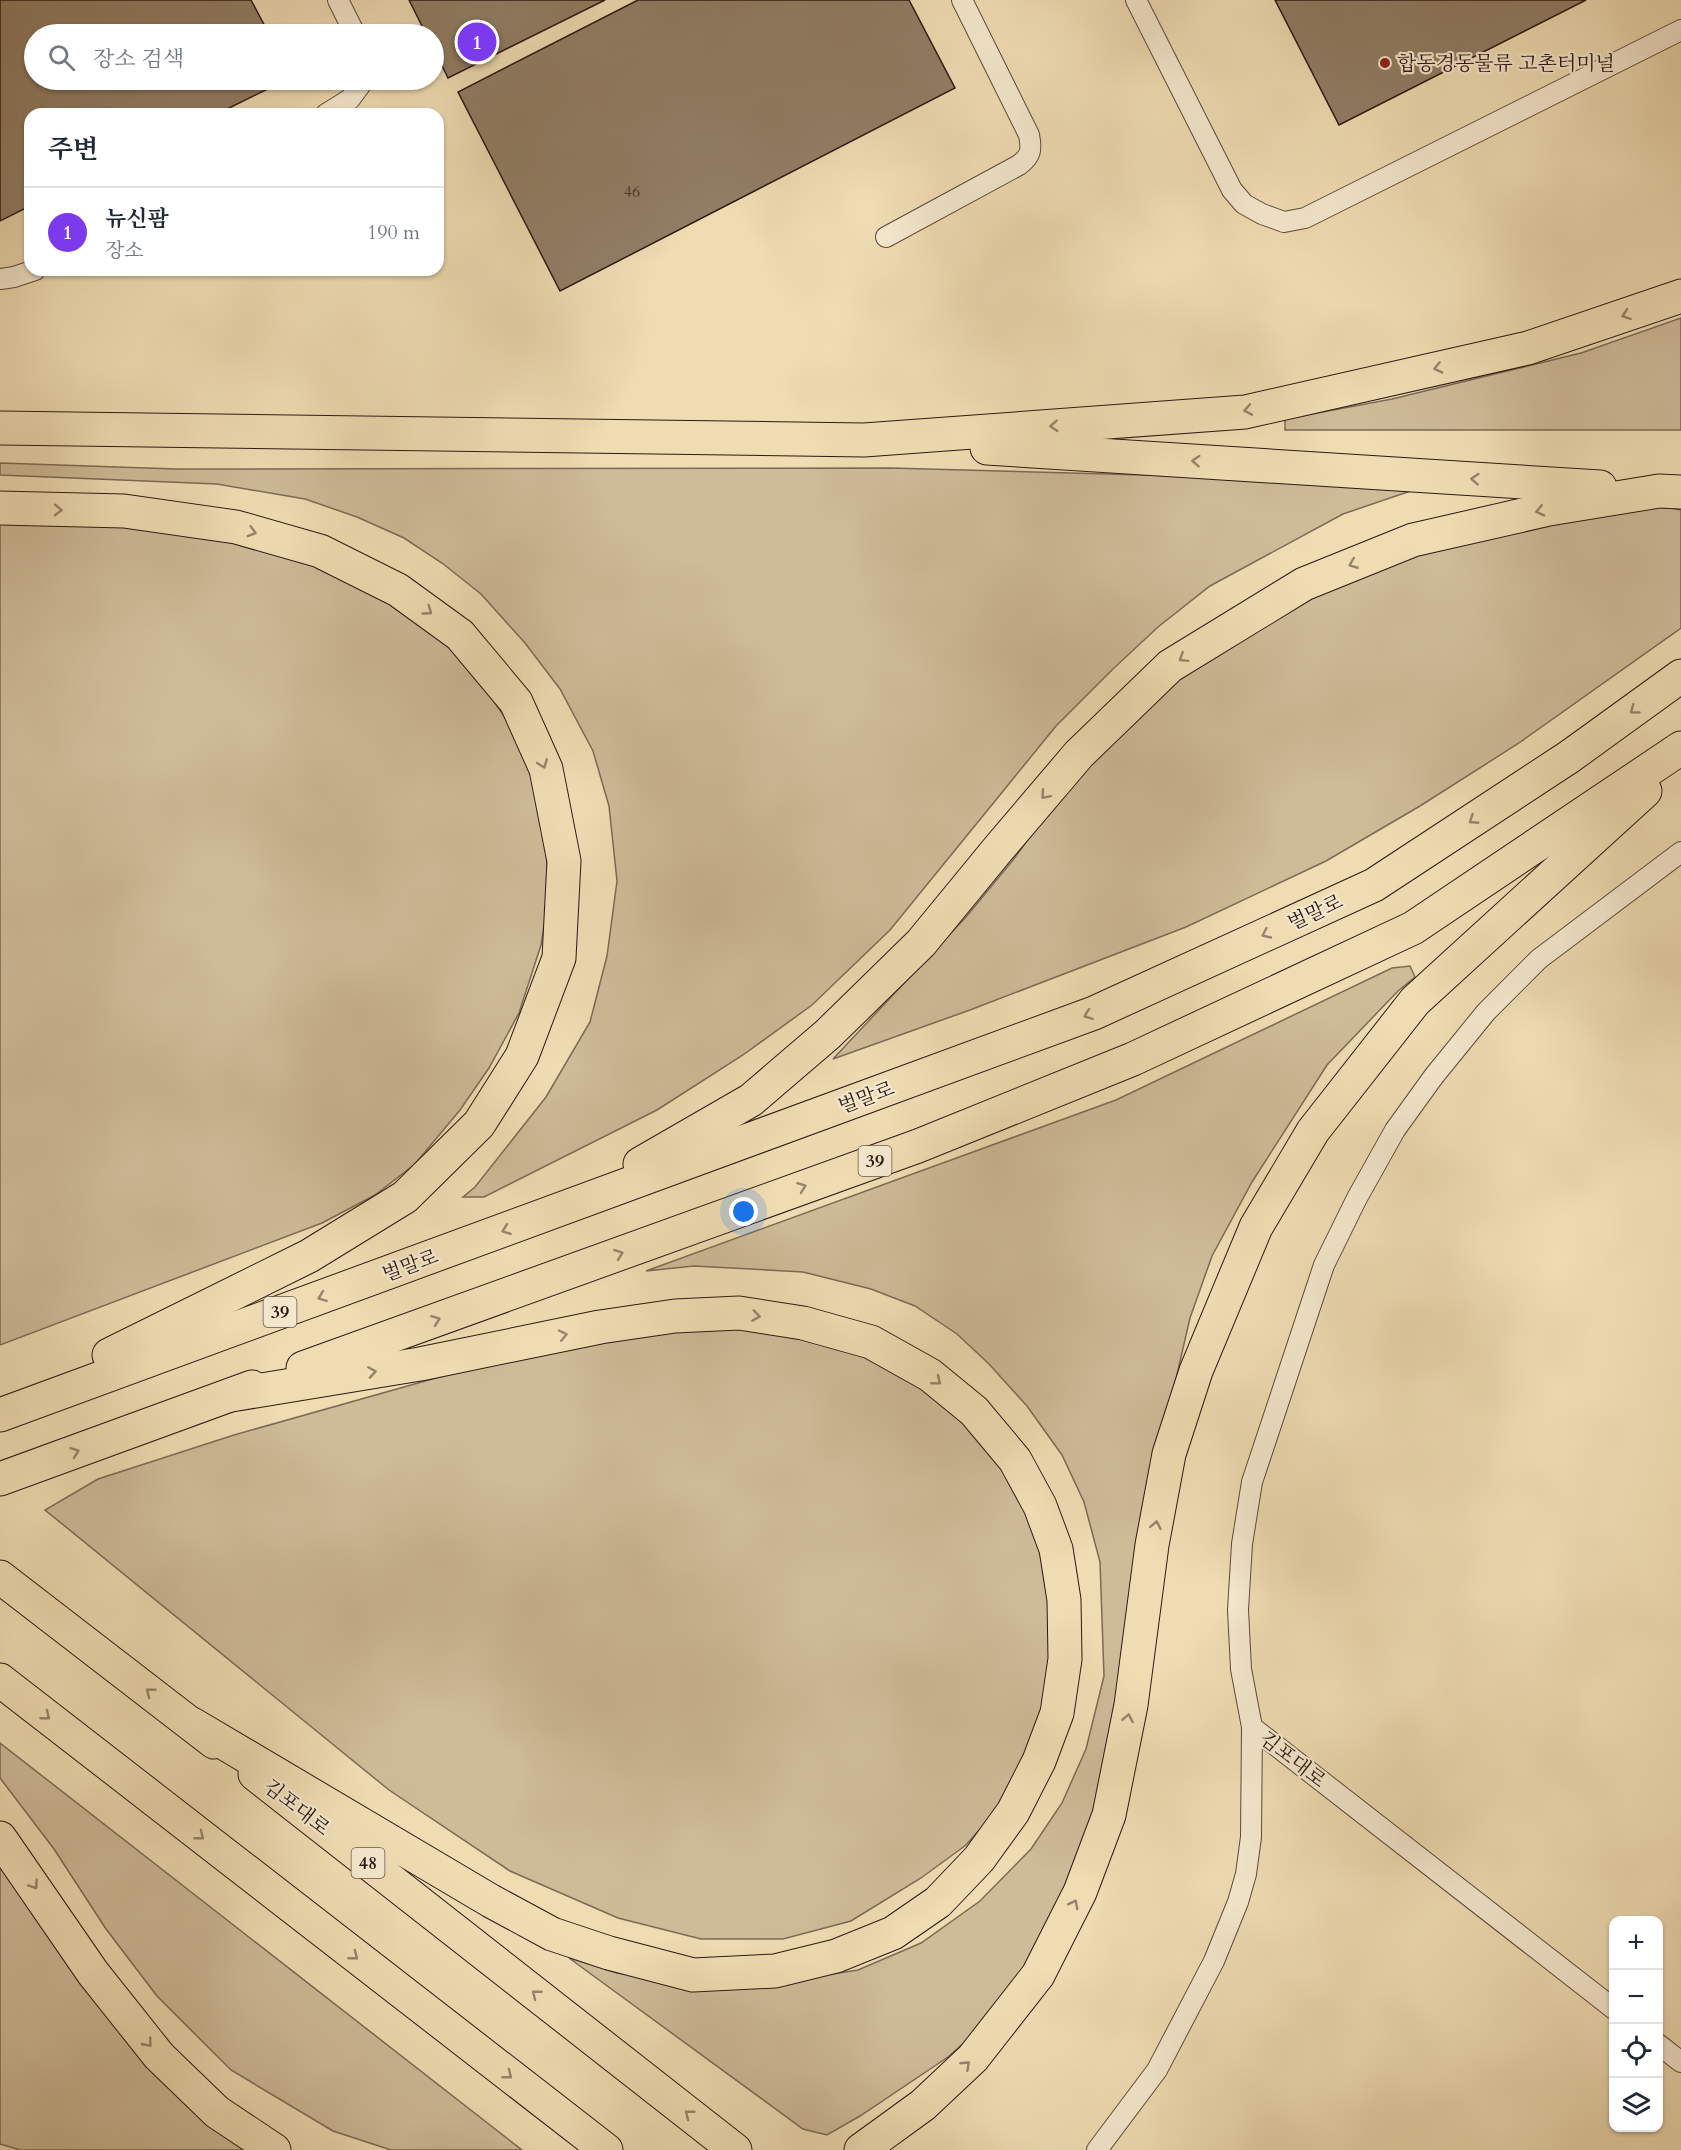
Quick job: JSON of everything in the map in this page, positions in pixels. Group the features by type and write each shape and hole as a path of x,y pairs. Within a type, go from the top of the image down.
{"main road":[{"path":"864,440 1245,412 1528,348 1681,296"},
{"path":"0,428 864,440 1670,491"},
{"path":"560,1210 751,1100 828,1034 921,943 1079,754 1170,666 1304,584 1413,540 1550,509 1670,491"},
{"path":"0,508 123,511 236,527 320,551 398,590 460,635 516,702 546,769 564,861 559,958 522,1056 478,1124 405,1197 309,1256 0,1410"},
{"name":"벌말로","path":"0,1415 1094,1013 1374,885 1569,757 1681,676"},
{"name":"39","path":"10,1475 918,1146 1132,1059 1413,928 1681,748"},
{"path":"861,2150 923,2105 973,2058 1038,1975 1080,1892 1109,1815 1131,1705 1152,1545 1169,1454 1196,1371 1256,1227 1314,1131 1415,1001 1681,759"},
{"path":"192,1724 491,1901 552,1934 609,1953 693,1975 775,1971 836,1956 893,1933 938,1902 979,1859 1013,1812 1039,1761 1057,1713 1065,1659 1064,1600 1056,1549 1040,1506 1015,1460 974,1411 930,1375 871,1342 803,1323 739,1313 675,1316 600,1327 420,1364 231,1395"},
{"name":"김포대로","path":"0,1577 192,1724 735,2150"},
{"path":"0,1680 606,2150"},
{"path":"0,1838 93,1973 159,2056 217,2112 274,2150"}],"lane":[{"path":"338,0 351,24"},
{"path":"886,237 1018,165 1028,158 1032,149 1029,135 962,0"},
{"path":"1136,0 1232,190 1244,204 1284,222 1305,218 1681,30"},
{"path":"336,108 350,99 357,90"},
{"path":"0,279 24,274"},
{"path":"1252,1727 1241,1669 1238,1610 1242,1544 1252,1482 1324,1265 1357,1198 1395,1130 1434,1076 1486,1012 1539,959 1681,852"},
{"name":"김포대로","path":"1252,1727 1609,2005"},
{"name":"김포대로","path":"1097,2150 1157,2070 1214,1961 1238,1902 1246,1874 1251,1837 1252,1727"},
{"path":"1663,2047 1681,2062"}],"shaded area":[{"path":"1681,318 1681,430 1285,430 1285,419 1392,399 1581,353"},
{"path":"0,463 176,469 891,468 1434,483 1343,514 1210,586 1158,627 1056,726 890,930 812,1005 743,1055 657,1110 484,1197 463,1197 475,1187 546,1097 590,1022 607,956 617,881 609,806 593,751 560,689 525,643 481,594 442,563 404,538 357,517 305,499 217,484 0,475"},
{"path":"1649,504 1681,510 1681,628 1519,743 1420,806 1326,861 1186,927 970,1010 833,1059 966,917 1013,860 1064,791 1161,689 1267,617 1405,553"},
{"path":"0,520 141,523 288,551 371,581 463,656 508,722 536,775 545,834 549,894 541,945 519,1013 489,1068 460,1110 415,1164 375,1195 322,1223 0,1345"},
{"path":"1410,966 1415,977 1398,991 1327,1065 1252,1182 1212,1256 1190,1318 1163,1435 1087,1885 985,2024 948,2057 860,2116 827,2135 803,2129 569,1958 617,1973 693,1983 774,1983 858,1970 921,1943 980,1901 1031,1849 1062,1803 1086,1749 1104,1676 1100,1562 1084,1502 1062,1455 1027,1406 989,1364 957,1334 915,1306 871,1289 803,1272 694,1266 646,1271 1116,1100 1392,968"},
{"path":"743,1317 903,1362 1021,1477 1055,1594 1047,1706 1001,1805 966,1845 921,1878 851,1921 783,1939 701,1939 618,1918 510,1871 389,1790 45,1510 98,1479 234,1435 464,1370 547,1348"},
{"path":"0,1743 522,2150 391,2150 333,2131 231,2070 157,1996 106,1929 54,1849 0,1778"},
{"path":"0,1861 266,2150 20,2150 0,2144"}],"building":[{"path":"0,0 251,0 264,24 24,24 24,90 266,90 229,108 24,108 24,209 0,221"},
{"path":"409,0 605,0 448,78 444,70 444,24 421,24"},
{"path":"638,0 909,0 955,88 560,291 458,92"},
{"name":"합동경동물류 고촌터미널","path":"1275,0 1586,0 1339,125"}],"place":[{"name":"뉴신팜","path":"477,42"},
{"name":"합동경동물류 고촌터미널","path":"1385,63"}]}
